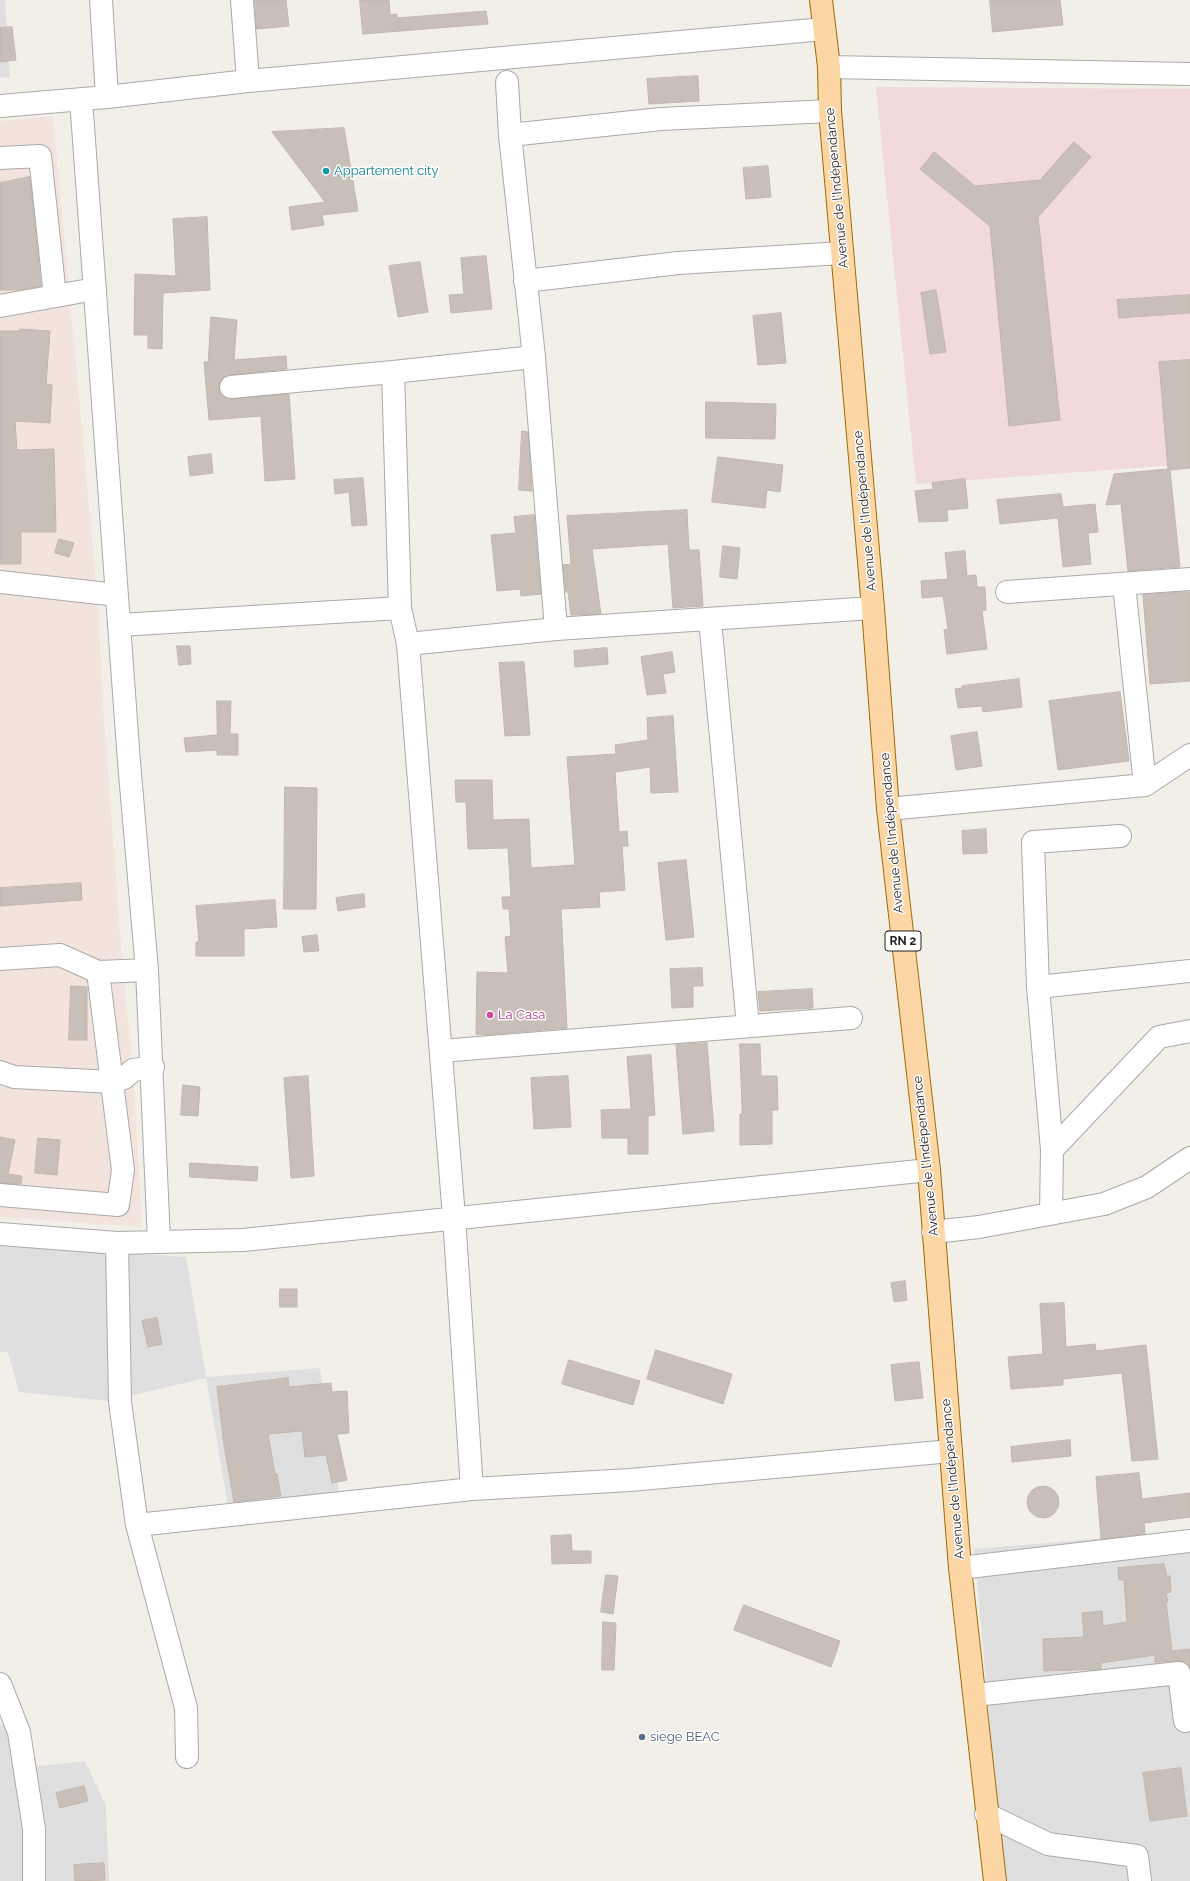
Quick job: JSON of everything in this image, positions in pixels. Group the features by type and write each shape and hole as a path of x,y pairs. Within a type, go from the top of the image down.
{"main road":[{"name":"Avenue de l'Indépendance","path":"821,0 829,67 830,111 873,608 888,809 929,1170 960,1568 975,1695 986,1814 995,1881"}],"street":[{"path":"101,0 107,97"},
{"path":"242,0 248,81"},
{"path":"0,106 107,97 248,81 824,29"},
{"path":"829,67 1190,74"},
{"path":"507,82 510,135 534,357 556,628"},
{"path":"81,99 129,762 147,970 159,1241"},
{"path":"510,135 661,119 830,111"},
{"path":"0,158 40,156 44,182 55,296"},
{"path":"525,281 678,263 842,253"},
{"path":"0,306 95,289"},
{"path":"231,387 534,357"},
{"path":"393,372 400,608 408,644 454,1217 472,1489"},
{"path":"1007,592 1190,579"},
{"path":"0,582 117,596"},
{"path":"1124,584 1145,784"},
{"path":"120,625 400,608"},
{"path":"408,644 556,628 710,620 873,608"},
{"path":"710,620 748,1026"},
{"path":"888,809 1145,784 1190,755"},
{"path":"1051,1213 1052,1150 1038,986 1033,842 1120,836"},
{"path":"0,959 60,955 98,972 147,970"},
{"path":"1038,986 1190,971"},
{"path":"0,1195 118,1205 123,1170 98,972"},
{"path":"441,1051 851,1018"},
{"path":"1052,1150 1159,1037 1190,1031"},
{"path":"0,1072 14,1077 113,1082 124,1078 133,1070 152,1067"},
{"path":"933,1232 979,1227 1104,1204 1148,1187 1190,1158"},
{"path":"0,1234 117,1243 243,1240 454,1217 929,1170"},
{"path":"117,1243 120,1402 137,1525 186,1708 187,1757"},
{"path":"137,1525 472,1489 638,1480 951,1451"},
{"path":"960,1568 1190,1541"},
{"path":"975,1695 1179,1673 1185,1721"},
{"path":"0,1684 19,1732 34,1829 34,1881"},
{"path":"986,1814 1048,1844 1137,1856 1140,1881"}],"shaded area":[{"path":"0,0 11,0 5,1 10,77 0,78"},
{"path":"876,87 1190,89 1190,464 916,484"},
{"path":"53,116 97,593 104,719 123,972 133,1070 142,1227 0,1217 0,121"},
{"path":"0,1246 186,1257 206,1377 320,1368 340,1496 228,1505 206,1378 108,1401 19,1392 8,1353 0,1351"},
{"path":"1190,1531 1190,1881 1004,1881 974,1549"},
{"path":"10,1722 21,1768 85,1761 106,1806 109,1881 0,1881 0,1726"}],"building":[{"path":"255,0 286,0 289,26 257,29"},
{"path":"360,0 389,0 390,15 397,14 397,18 486,11 488,24 363,34"},
{"path":"990,0 1060,0 1063,25 993,32"},
{"path":"12,27 16,60 0,62 0,28"},
{"path":"698,76 699,101 649,104 647,79"},
{"name":"Appartement city","path":"344,128 358,211 322,215 324,225 292,230 289,207 325,202 272,132"},
{"path":"1074,142 1091,157 1038,217 1060,420 1009,426 990,226 920,169 934,152 975,186 1040,180"},
{"path":"768,166 771,197 746,199 743,168"},
{"path":"30,177 41,286 19,290 0,290 0,183"},
{"path":"207,217 210,290 163,293 162,349 148,348 148,335 134,335 135,274 176,276 173,219"},
{"path":"486,256 492,309 451,313 449,295 464,294 461,258"},
{"path":"420,262 428,312 398,317 389,266"},
{"path":"936,290 946,352 930,354 921,293"},
{"path":"1190,295 1190,313 1119,318 1117,300"},
{"path":"781,313 786,363 758,365 753,316"},
{"path":"211,317 237,320 234,360 286,356 287,369 229,375 220,381 219,388 221,395 225,398 232,399 289,394 295,479 265,481 261,416 209,420 204,362 208,362"},
{"path":"20,329 50,331 46,384 52,385 50,423 15,421 17,450 54,449 56,532 21,532 21,564 0,564 0,331 20,331"},
{"path":"1190,360 1190,468 1170,470 1180,567 1128,571 1121,504 1106,505 1114,474 1168,469 1159,362"},
{"path":"706,402 776,404 775,439 706,438"},
{"path":"522,431 528,432 532,491 519,490"},
{"path":"211,454 213,473 190,476 188,457"},
{"path":"718,457 783,465 780,492 767,490 765,508 712,502"},
{"path":"363,478 367,525 352,526 349,492 335,494 334,480"},
{"path":"965,479 968,508 947,510 948,521 919,522 915,491 933,489 932,483"},
{"path":"1061,494 1063,507 1095,504 1098,532 1088,533 1091,564 1063,567 1058,518 1000,524 997,500"},
{"path":"687,510 689,550 699,550 703,606 673,608 668,544 592,549 601,614 571,615 568,592 566,592 563,565 571,564 567,516"},
{"path":"534,515 541,594 521,596 520,589 497,591 491,535 516,533 514,517"},
{"path":"59,539 74,543 69,557 55,553"},
{"path":"723,546 740,548 737,579 720,577"},
{"path":"965,551 967,576 976,575 977,587 985,587 986,610 982,611 987,649 947,654 944,630 948,629 943,596 922,598 921,581 948,579 945,553"},
{"path":"1190,592 1190,681 1150,684 1143,595"},
{"path":"177,646 190,646 191,664 179,665"},
{"path":"607,648 608,664 575,667 574,651"},
{"path":"672,652 675,672 663,674 666,693 647,695 641,657"},
{"path":"524,662 530,735 505,736 499,663"},
{"path":"1019,679 1022,707 983,712 982,706 958,708 955,689 962,688 962,686"},
{"path":"1120,692 1129,761 1058,770 1049,701"},
{"path":"217,701 231,701 230,734 238,734 238,755 217,755 217,750 186,752 184,738 217,735"},
{"path":"673,716 678,792 651,793 650,767 615,772 619,832 627,831 628,846 622,846 625,890 599,892 600,907 561,909 567,1028 484,1035 476,1034 477,972 508,973 505,937 511,936 509,909 503,909 502,897 511,897 508,848 468,849 466,802 456,802 455,780 492,780 493,820 529,819 531,868 575,865 567,757 616,754 615,745 648,740 647,718"},
{"path":"977,732 982,766 956,770 951,736"},
{"path":"285,787 317,788 316,909 284,909"},
{"path":"986,829 987,853 963,854 962,831"},
{"path":"686,860 694,937 666,940 658,863"},
{"path":"81,883 82,900 0,906 0,888"},
{"path":"364,894 365,907 338,911 336,898"},
{"path":"275,900 277,927 244,929 244,956 196,956 196,942 199,942 196,906"},
{"path":"317,935 319,951 304,952 302,937"},
{"path":"702,968 703,986 693,986 693,1007 672,1008 670,969"},
{"path":"71,986 87,987 87,1040 69,1040"},
{"path":"812,989 813,1008 760,1011 758,992"},
{"path":"707,1043 714,1131 683,1134 676,1045"},
{"path":"740,1044 760,1044 761,1076 777,1076 778,1110 772,1110 772,1144 740,1145 740,1114 742,1114"},
{"path":"651,1055 655,1115 648,1116 648,1154 628,1154 628,1138 602,1138 601,1110 631,1109 627,1057"},
{"path":"308,1076 314,1176 291,1178 284,1078"},
{"path":"568,1076 571,1127 534,1129 531,1078"},
{"path":"183,1085 200,1087 198,1116 181,1115"},
{"path":"0,1137 15,1140 8,1174 22,1176 21,1184 0,1183"},
{"path":"38,1138 60,1140 57,1175 35,1173"},
{"path":"190,1163 258,1167 257,1181 190,1177"},
{"path":"905,1281 907,1300 894,1302 891,1283"},
{"path":"280,1289 297,1289 297,1307 280,1307"},
{"path":"1064,1303 1066,1347 1095,1344 1096,1351 1146,1345 1158,1459 1132,1461 1122,1373 1063,1379 1063,1385 1011,1389 1008,1357 1043,1354 1040,1304"},
{"path":"157,1318 162,1344 148,1347 142,1321"},
{"path":"656,1350 732,1374 723,1404 647,1379"},
{"path":"569,1360 640,1381 633,1405 562,1384"},
{"path":"919,1362 923,1398 895,1401 891,1365"},
{"path":"288,1378 289,1387 331,1383 332,1392 347,1391 349,1433 337,1434 347,1480 332,1483 326,1455 305,1457 302,1431 268,1434 275,1474 277,1474 281,1496 234,1502 224,1445 217,1387"},
{"path":"1070,1440 1071,1456 1012,1462 1011,1447"},
{"path":"1139,1473 1142,1499 1190,1493 1190,1517 1144,1523 1145,1534 1101,1539 1096,1477"},
{"path":"1043,1486 1049,1487 1056,1493 1059,1502 1058,1508 1052,1515 1043,1518 1037,1517 1030,1511 1027,1502 1028,1496 1034,1489"},
{"path":"571,1535 572,1551 591,1551 591,1563 552,1564 551,1536"},
{"path":"1164,1564 1167,1576 1170,1576 1171,1592 1166,1593 1168,1602 1166,1602 1172,1651 1190,1649 1190,1668 1184,1662 1155,1662 1155,1655 1101,1663 1101,1669 1044,1671 1043,1639 1084,1637 1082,1613 1102,1611 1103,1626 1127,1622 1124,1580 1119,1580 1118,1568"},
{"path":"606,1575 618,1576 613,1614 601,1612"},
{"path":"744,1605 840,1641 831,1667 734,1630"},
{"path":"603,1622 616,1623 614,1670 602,1670"},
{"path":"1181,1768 1187,1816 1150,1821 1143,1773"},
{"path":"84,1786 88,1801 60,1808 56,1793"},
{"path":"104,1863 105,1880 75,1881 74,1865"}],"place":[{"name":"Appartement city","path":"326,171"},
{"name":"La Casa","path":"490,1015"},
{"name":"siege BEAC","path":"642,1737"}]}
